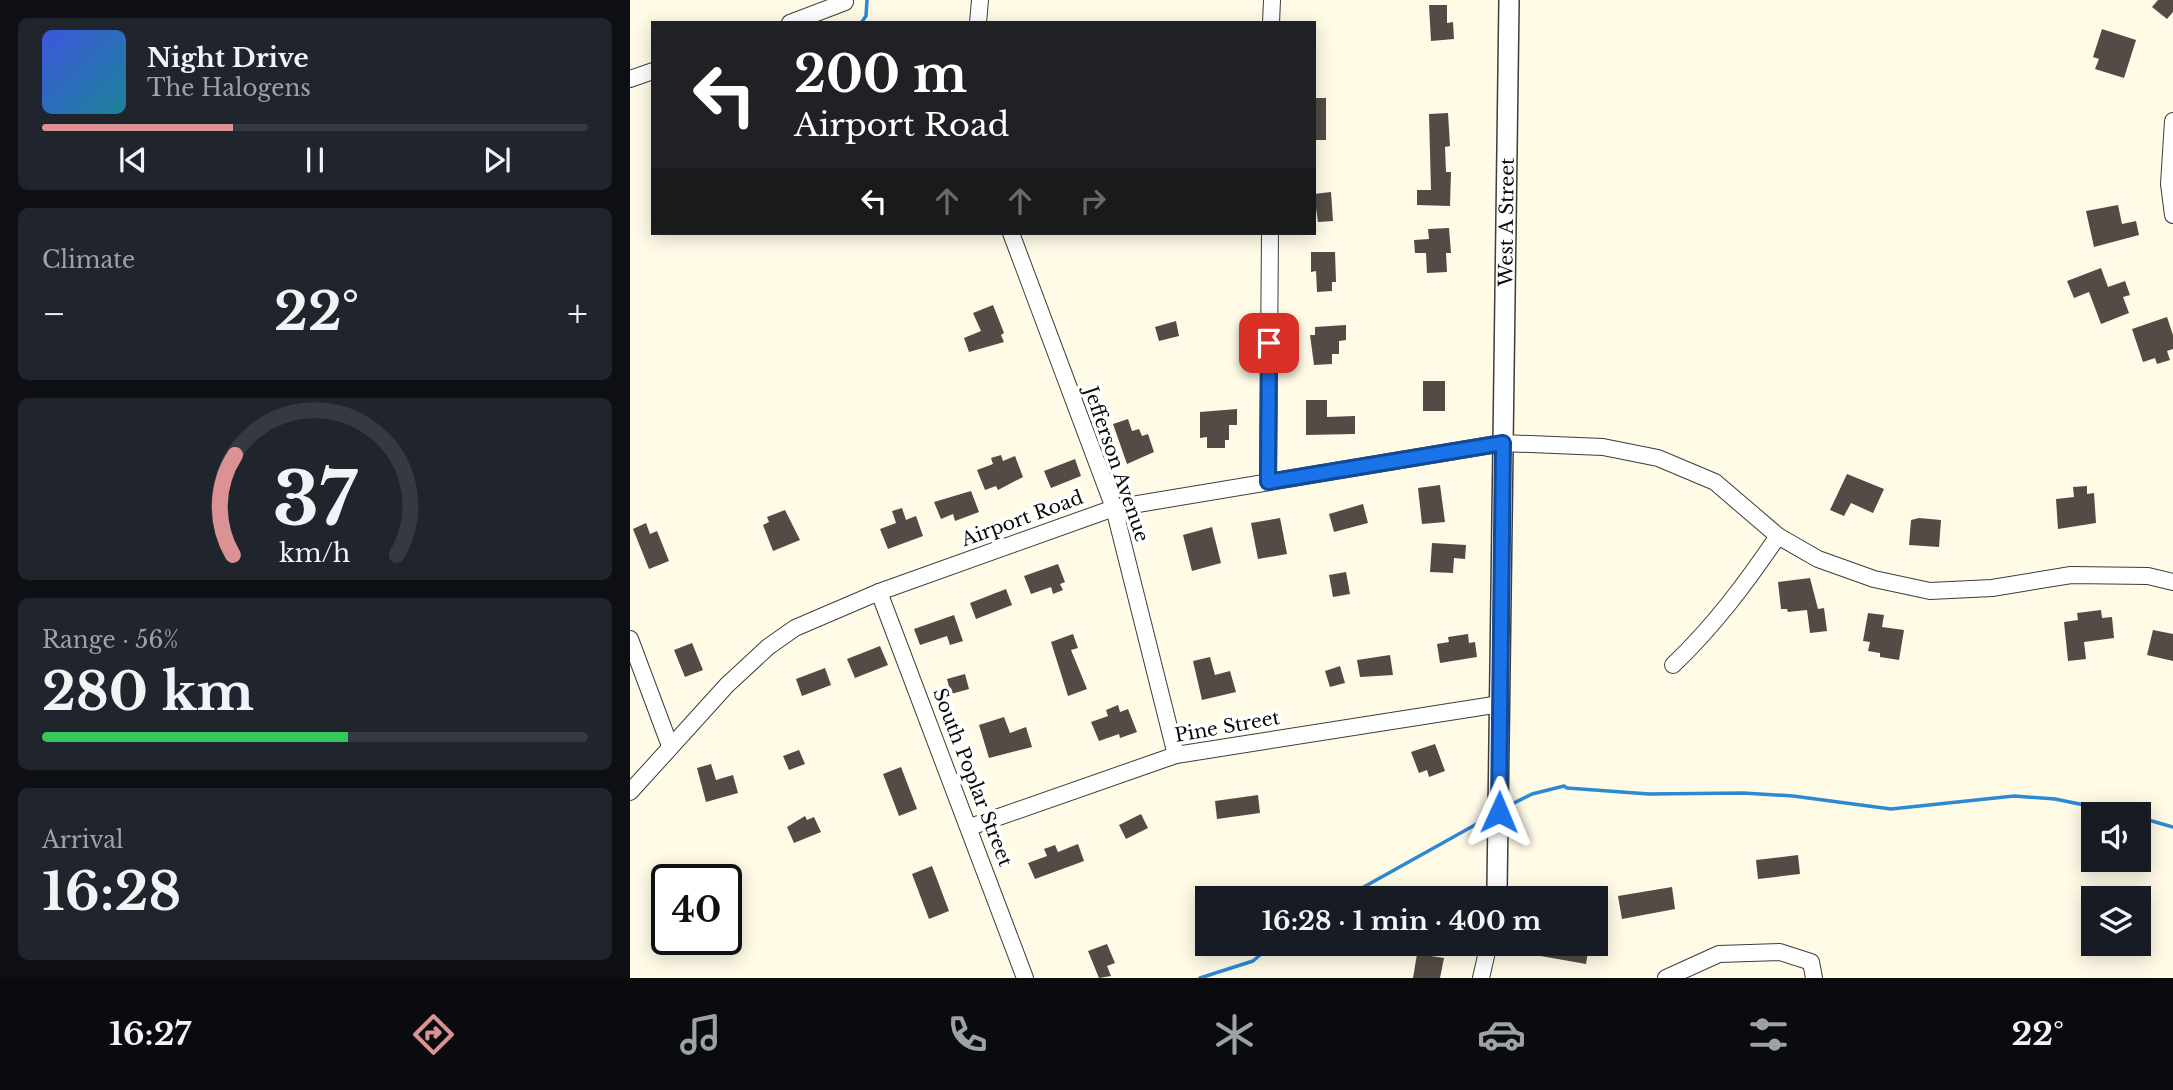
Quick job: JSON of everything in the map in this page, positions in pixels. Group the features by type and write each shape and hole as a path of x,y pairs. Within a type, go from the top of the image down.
{"street":[{"path":"978,21 980,0"},
{"path":"1271,21 1272,0"},
{"name":"West A Street","path":"1497,886 1509,0"},
{"path":"795,21 845,2"},
{"path":"630,79 651,72"},
{"path":"2173,121 2169,184 2173,215"},
{"name":"Jefferson Avenue","path":"1012,235 1114,508 1176,755"},
{"path":"1268,482 1270,235"},
{"name":"Airport Road","path":"630,792 726,685 777,641 795,628 879,592 1114,508 1503,443 1603,447 1658,458 1715,482 1777,536 1818,559 1852,571 1930,591 1992,588 2071,575 2148,576 2173,582"},
{"path":"1673,665 1705,634 1736,597 1777,536"},
{"name":"South Poplar Street","path":"879,592 1025,978"},
{"path":"630,639 670,746"},
{"name":"Pine Street","path":"970,827 1176,755 1500,704"},
{"path":"1666,978 1719,954 1780,952 1812,970"},
{"path":"1481,978 1486,956"}],"building":[{"path":"2158,0 2173,0 2173,12 2167,19 2152,7"},
{"path":"1429,5 1447,5 1447,23 1453,22 1454,39 1431,41"},
{"path":"2102,29 2136,40 2124,78 2095,69 2099,59 2093,57"},
{"path":"1316,98 1326,98 1326,140 1316,140"},
{"path":"1448,113 1450,146 1445,147 1446,172 1451,172 1450,206 1417,205 1417,190 1431,190 1429,114"},
{"path":"1331,192 1333,221 1318,222 1316,194"},
{"path":"2118,205 2122,224 2136,221 2139,235 2094,247 2086,211"},
{"path":"1449,228 1451,253 1446,253 1447,272 1427,273 1426,253 1415,253 1414,240 1429,239 1428,229"},
{"path":"1311,252 1335,252 1336,282 1332,282 1332,291 1317,292 1316,271 1311,272"},
{"path":"2101,268 2108,287 2125,281 2130,295 2123,297 2129,313 2101,324 2089,292 2074,298 2067,281"},
{"path":"993,305 1004,333 1001,335 1004,342 969,352 964,338 981,331 973,313"},
{"path":"2167,317 2173,335 2173,349 2167,351 2170,360 2157,364 2155,358 2143,362 2132,329"},
{"path":"1176,321 1179,336 1159,341 1155,327"},
{"path":"1346,325 1346,340 1339,341 1339,354 1332,354 1332,364 1314,365 1310,335 1315,335 1315,327"},
{"path":"1423,381 1445,381 1445,411 1423,411"},
{"path":"1306,400 1327,400 1327,417 1355,416 1355,434 1306,435"},
{"path":"1237,409 1237,425 1229,425 1229,440 1225,440 1225,448 1207,448 1207,437 1200,438 1200,412"},
{"path":"1128,419 1132,431 1139,429 1142,436 1148,434 1154,452 1127,464 1113,424"},
{"path":"1001,455 1003,461 1015,456 1023,477 998,490 996,486 985,490 977,470 993,464 991,458"},
{"path":"1075,459 1081,476 1051,488 1044,471"},
{"path":"1847,474 1884,489 1873,513 1851,503 1844,516 1830,510"},
{"path":"1440,485 1445,522 1422,524 1418,488"},
{"path":"2087,486 2087,494 2094,493 2096,523 2058,529 2056,499 2074,497 2073,487"},
{"path":"971,491 979,512 955,521 953,514 941,519 934,502"},
{"path":"1363,504 1368,523 1334,532 1329,514"},
{"path":"902,508 906,520 916,516 923,536 888,549 880,529 896,523 892,511"},
{"path":"785,510 800,540 773,551 763,525 769,522 767,517"},
{"path":"1280,518 1287,554 1258,559 1251,523"},
{"path":"1911,520 1941,520 1939,547 1909,545"},
{"path":"646,523 650,534 657,531 669,561 649,569 633,529"},
{"path":"1212,527 1221,563 1192,571 1183,535"},
{"path":"1432,543 1466,545 1465,559 1454,558 1453,573 1430,572"},
{"path":"1058,564 1065,582 1060,584 1063,590 1053,594 1051,587 1031,594 1024,576"},
{"path":"1346,572 1350,594 1333,597 1329,575"},
{"path":"1810,578 1818,609 1824,608 1827,631 1810,633 1807,610 1788,612 1787,609 1781,609 1778,582"},
{"path":"1006,589 1012,605 976,619 970,603"},
{"path":"2101,610 2102,618 2112,617 2114,638 2084,642 2086,659 2068,661 2064,622 2078,620 2077,613"},
{"path":"1868,613 1884,615 1882,627 1904,630 1899,660 1880,657 1880,653 1868,651 1870,642 1863,641"},
{"path":"954,615 963,641 950,645 947,636 920,645 914,629"},
{"path":"2153,630 2173,634 2173,661 2147,655"},
{"path":"1073,634 1078,648 1071,650 1087,689 1068,696 1051,642"},
{"path":"1468,634 1469,643 1475,642 1477,657 1440,663 1437,644 1449,642 1448,637"},
{"path":"692,643 703,670 685,677 674,650"},
{"path":"880,646 888,665 855,678 847,659"},
{"path":"1390,655 1393,675 1360,677 1357,660"},
{"path":"1210,657 1215,675 1230,671 1236,692 1202,700 1193,661"},
{"path":"1340,666 1345,683 1330,687 1325,671"},
{"path":"825,668 831,685 802,696 796,679"},
{"path":"965,674 969,689 951,694 947,679"},
{"path":"1118,705 1120,712 1128,709 1137,732 1120,738 1119,734 1099,741 1091,722 1108,716 1106,710"},
{"path":"1004,717 1010,733 1026,727 1032,747 989,758 979,725"},
{"path":"1435,744 1445,771 1429,777 1427,770 1419,773 1411,752"},
{"path":"799,750 805,764 789,770 783,756"},
{"path":"711,764 716,780 733,775 738,793 706,802 697,768"},
{"path":"901,767 917,809 899,816 883,774"},
{"path":"1258,795 1260,813 1217,819 1215,801"},
{"path":"1141,814 1148,828 1126,839 1119,825"},
{"path":"805,816 807,820 814,817 821,832 794,843 787,827"},
{"path":"1078,844 1084,861 1035,879 1028,863 1047,856 1044,849 1055,845 1058,852"},
{"path":"1798,855 1800,874 1758,879 1756,860"},
{"path":"932,866 949,911 929,919 912,874"},
{"path":"1672,887 1675,909 1622,919 1618,896"},
{"path":"1107,944 1115,963 1107,966 1111,976 1099,978 1088,951"},
{"path":"1417,956 1444,958 1440,978 1413,978"},
{"path":"1541,956 1587,956 1586,964"}],"waterway":[{"path":"862,21 866,16 867,0"},
{"path":"1506,807 1532,794 1564,786 1649,794 1743,793 1793,796 1891,809 2014,796 2081,804"},
{"path":"1366,886 1491,816"},
{"path":"2151,821 2173,827"},
{"path":"1200,978 1253,961 1259,956"}],"route":[{"path":"1269,343 1268,482 1503,443 1499,812"}]}
